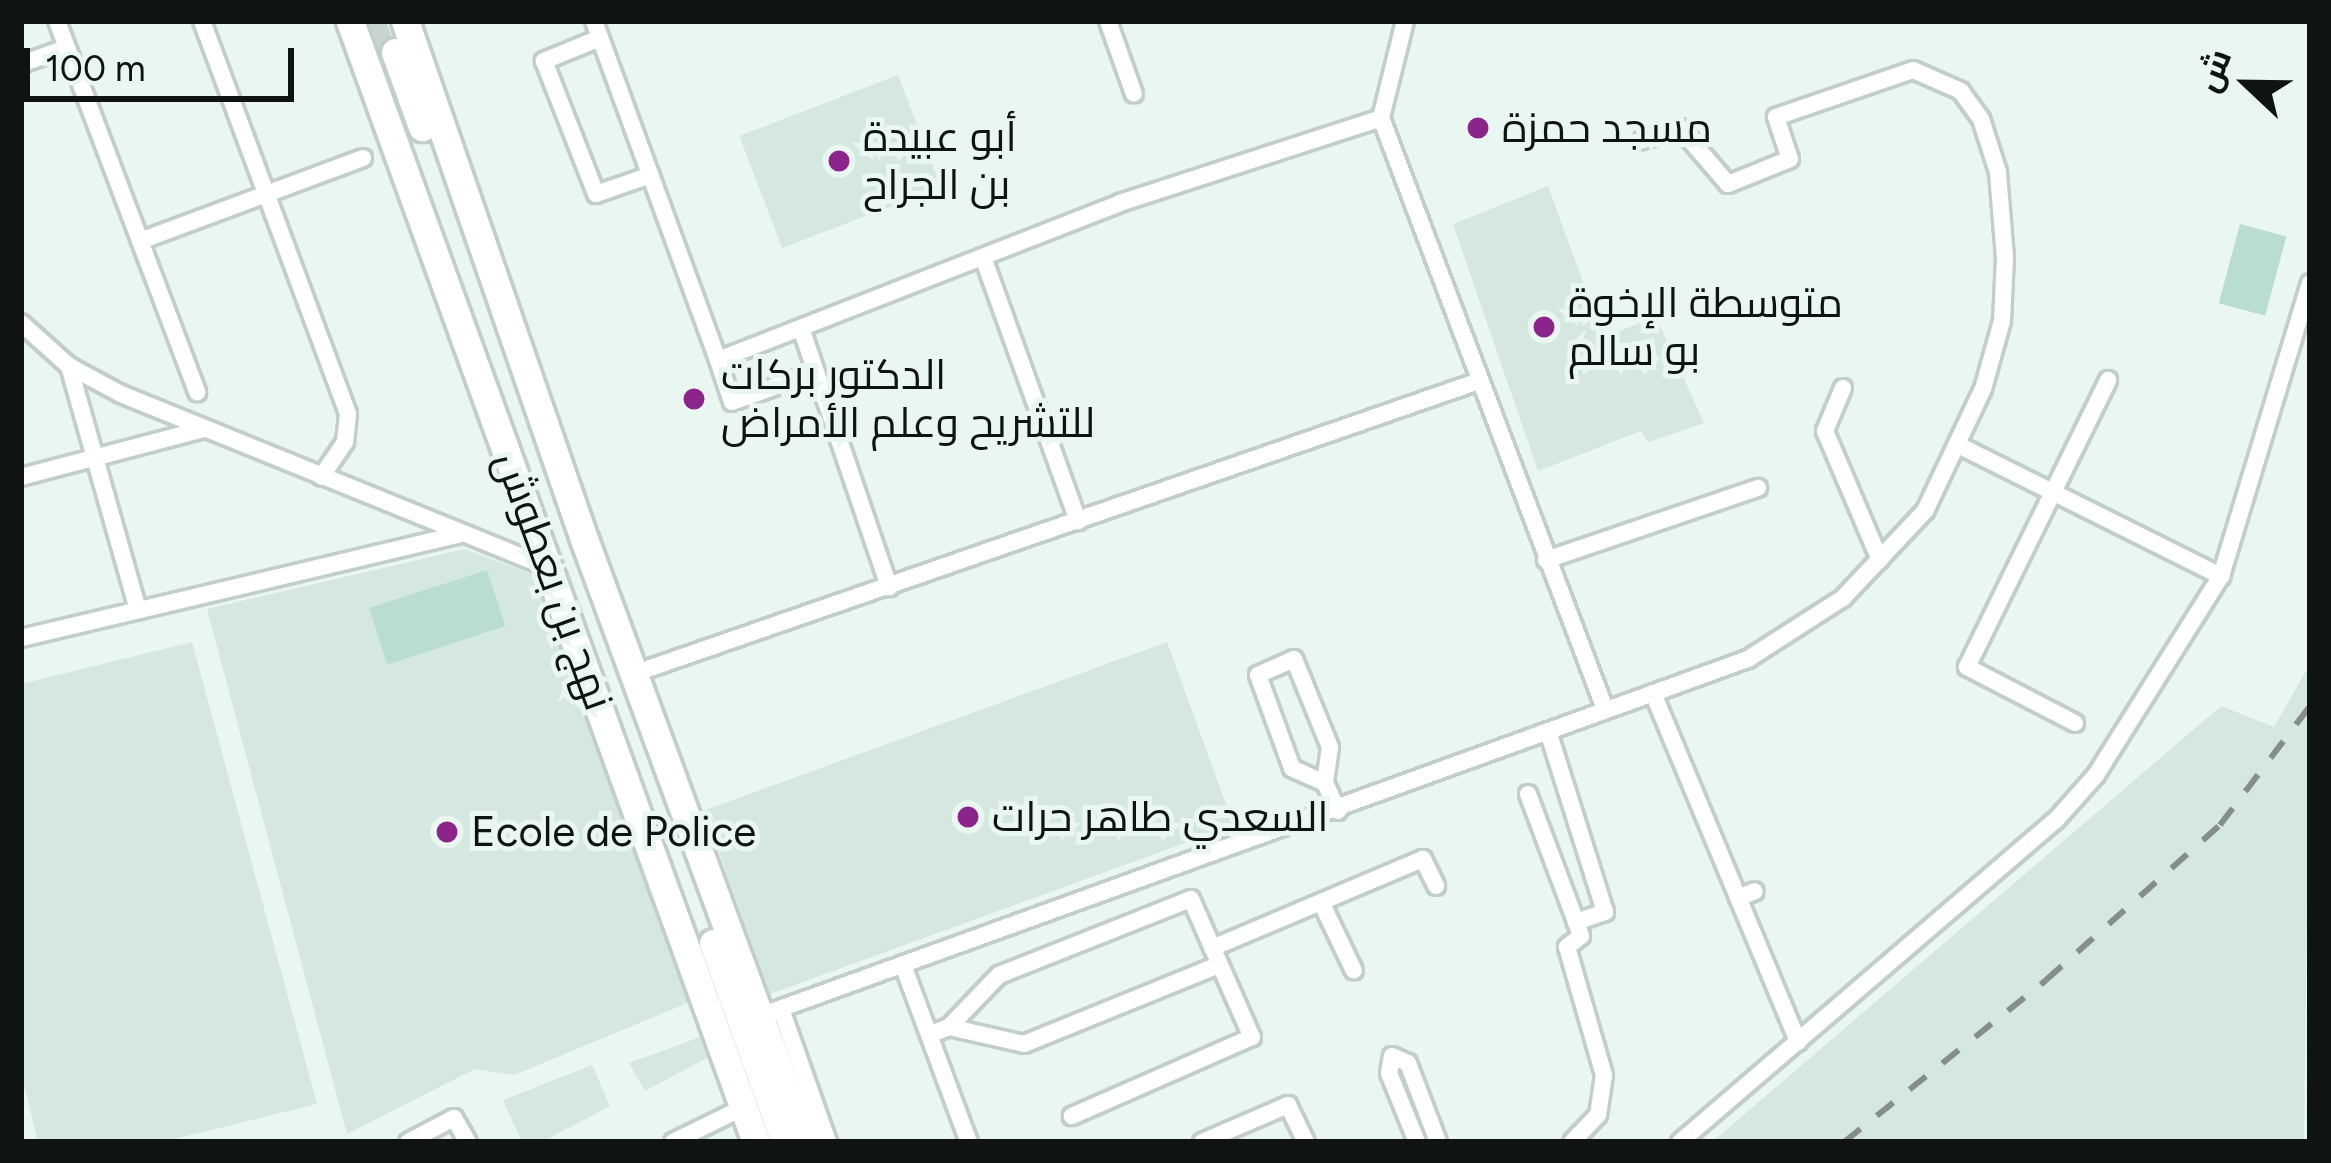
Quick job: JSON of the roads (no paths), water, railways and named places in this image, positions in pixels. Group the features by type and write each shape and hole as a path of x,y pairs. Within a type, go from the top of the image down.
{"main road":[{"name":"نهج بن بعطوش","path":"350,21 756,1142"},
{"name":"نهج بن بعطوش","path":"405,21 633,674 771,1012 806,1142"},
{"name":"نهج بن بعطوش","path":"767,1142 389,53 784,1142"}],"street":[{"path":"57,21 197,392"},
{"path":"202,21 348,414 345,442 321,477"},
{"path":"1108,21 1133,94"},
{"path":"1405,21 1381,118 1605,709"},
{"path":"651,175 596,194 544,61 598,29 651,175 718,360 732,402 816,372"},
{"path":"21,64 66,48"},
{"path":"828,1142 771,1012 1338,811 1653,693 1798,633 1880,560 1925,511 1960,446 2002,321 2005,258 1998,172 1961,91 1913,70 1775,117 1790,159 1728,184 1680,128 1642,140"},
{"path":"718,360 983,257 1381,118"},
{"path":"140,241 364,158"},
{"path":"983,257 1078,521"},
{"path":"1680,1142 2056,820 2105,761 2221,576 2310,283"},
{"path":"21,323 69,366 205,429 549,568"},
{"path":"801,328 889,587"},
{"path":"69,366 138,610"},
{"path":"2075,722 1967,667 2108,380"},
{"path":"633,674 1479,381"},
{"path":"1843,388 1825,431 1880,560"},
{"path":"21,477 205,429"},
{"path":"1960,446 2221,576"},
{"path":"1546,560 1758,488"},
{"path":"21,638 458,535"},
{"path":"1325,783 1292,768 1258,675 1294,659 1330,747 1325,783 1338,811"},
{"path":"1653,693 1746,895 1798,1042"},
{"path":"1549,731 1606,912 1576,922"},
{"path":"1528,794 1581,936 1567,947 1604,1075 1598,1115 1572,1142"},
{"path":"949,1028 1024,1044 1321,902 1423,859 1436,886"},
{"path":"929,1035 949,1028 999,975 1191,899 1252,1037 1072,1115"},
{"path":"1321,902 1354,970"},
{"path":"903,965 969,1142"},
{"path":"1392,1056 1408,1063 1435,1135 1415,1139 1389,1072 1392,1056"},
{"path":"1202,1142 1288,1105 1306,1142"},
{"path":"673,1142 743,1107"},
{"path":"408,1142 454,1118 468,1142"}],"tunnel":[{"path":"372,21 384,55"}],"railway":[{"path":"1844,1142 2046,980 2220,825 2310,706"}],"place":[{"name":"مسجد حمزة","path":"1478,128"},
{"name":"أبو عبيدة بن الجراح","path":"839,161"},
{"name":"متوسطة الإخوة بو سالم","path":"1544,327"},
{"name":"الدكتور بركات للتشريح وعلم الأمراض","path":"694,399"},
{"name":"السعدي طاهر حرات","path":"968,817"},
{"name":"Ecole de Police","path":"447,832"}]}
